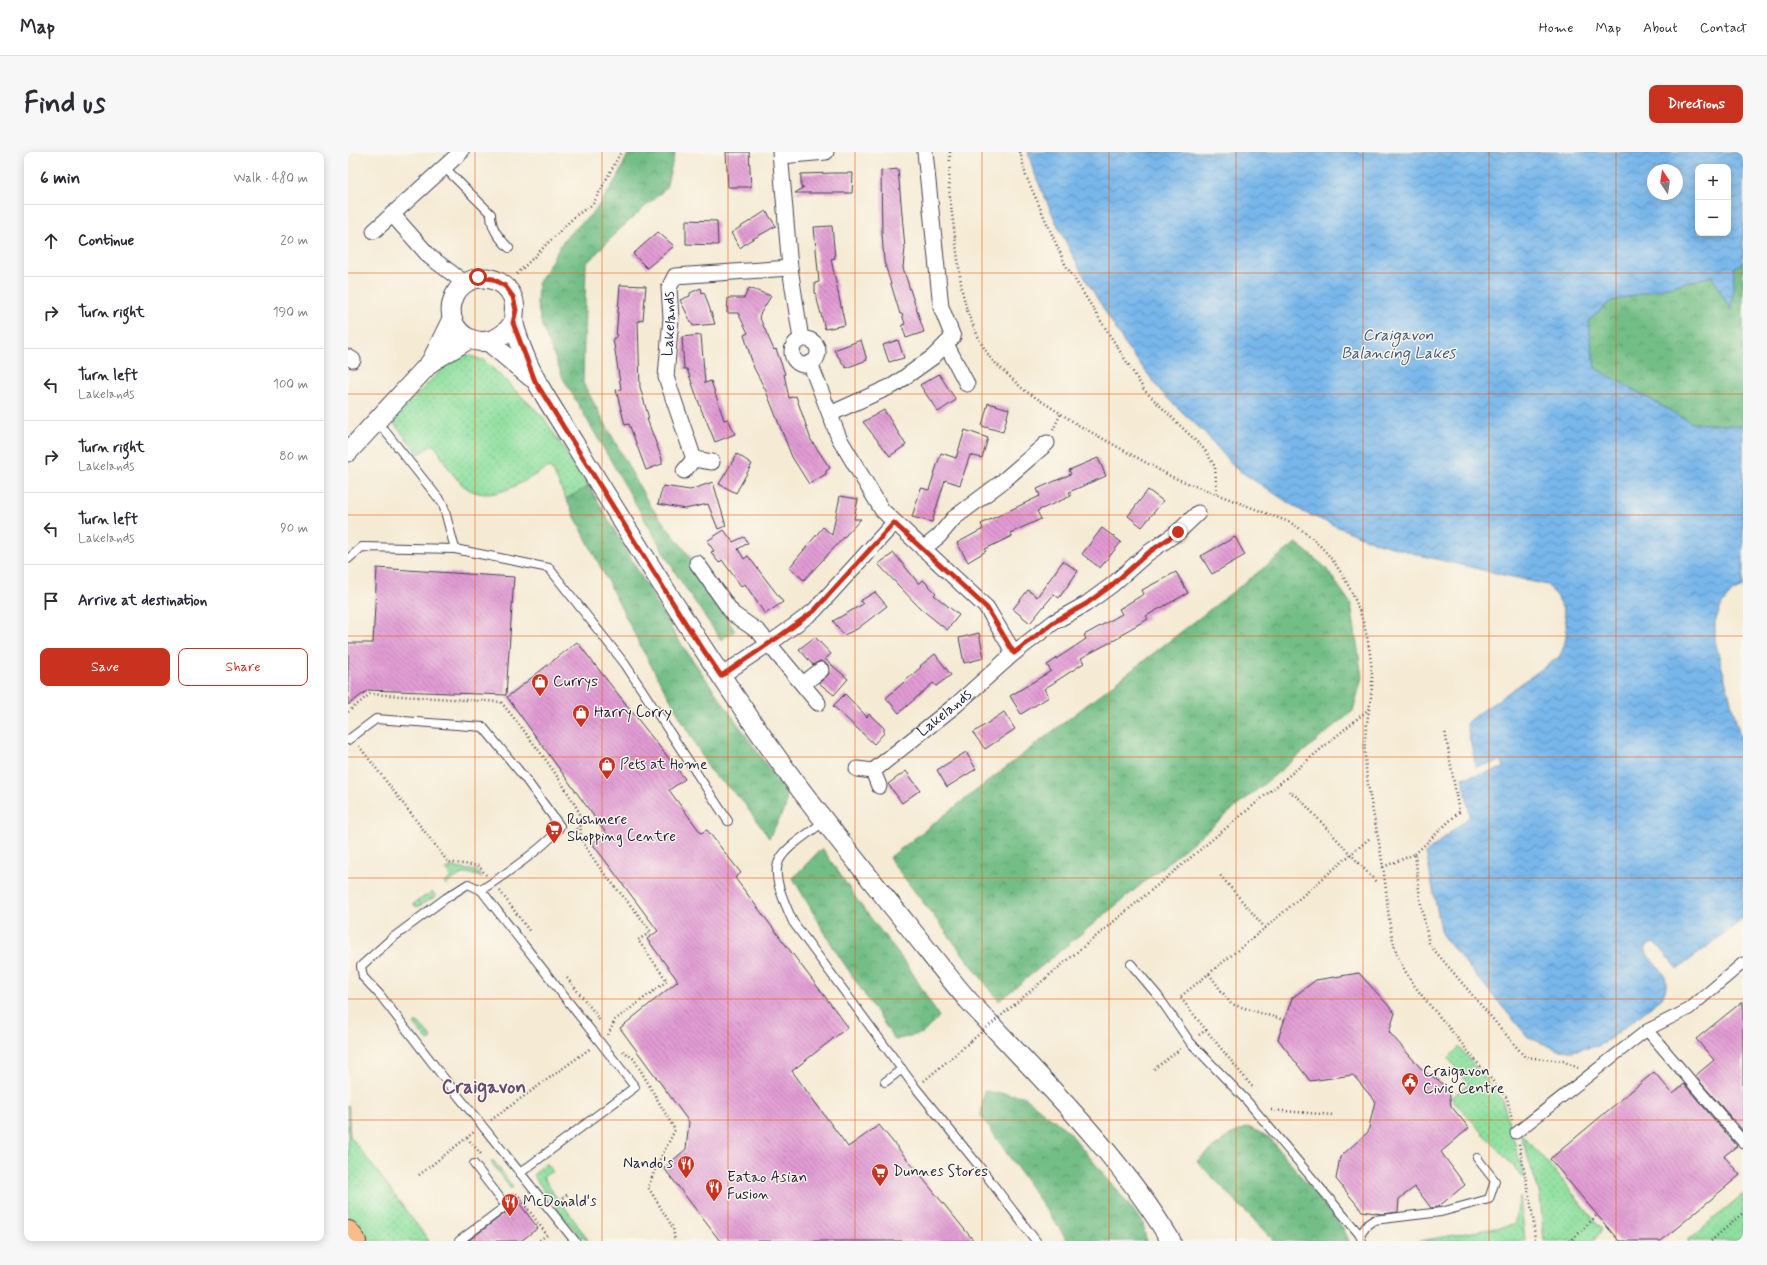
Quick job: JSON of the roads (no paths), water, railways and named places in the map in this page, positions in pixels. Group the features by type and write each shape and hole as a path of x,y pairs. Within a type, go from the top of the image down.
{"highway":[{"path":"348,1232 355,1241"}],"street":[{"path":"374,231 461,152"},
{"path":"826,152 781,154 790,268 801,339 809,340 816,345 816,358 810,364 839,438 882,510 894,523 987,608 1014,653"},
{"path":"830,414 894,385 933,357 953,338 941,307 925,152"},
{"path":"392,214 430,257 465,283"},
{"name":"Lakelands","path":"694,459 666,377 671,318 669,288 675,276 790,268"},
{"path":"478,277 493,279 505,286 513,297 516,310 513,323 507,332 499,338 489,342 478,342 469,339 458,330 452,319 451,309 457,290 465,283 478,277"},
{"path":"431,362 452,319"},
{"path":"513,323 535,381 686,624 774,754 824,820 965,996 1092,1134 1150,1206 1171,1241"},
{"path":"348,452 431,362 469,339"},
{"path":"489,342 514,361 535,381"},
{"path":"946,344 967,384"},
{"path":"924,549 939,536 954,518 1002,482 1047,443"},
{"path":"684,471 694,459 712,462"},
{"name":"Lakelands","path":"874,771 957,704 1014,653 1054,622 1086,604 1106,589 1148,553 1178,532 1198,513"},
{"path":"721,676 814,611 894,523"},
{"path":"697,563 733,614 759,632 770,643 818,703"},
{"path":"803,684 822,670"},
{"path":"857,769 874,771 879,786"},
{"path":"1516,1133 1647,1030 1689,1009 1743,963"},
{"path":"1647,1030 1743,1142"}],"lane":[{"path":"444,167 491,214 491,222 497,237 510,248"},
{"path":"377,421 443,504 455,549"},
{"path":"348,559 362,547 455,549 549,568 625,664 728,821"},
{"path":"350,739 376,719 462,725 485,729 524,777 560,826 558,831 546,841 481,890"},
{"path":"824,820 785,850 779,858 776,868 776,879 781,896 793,922 916,1088 979,1166 1036,1241"},
{"path":"520,1173 635,1087 481,890 468,884 460,888 391,939 361,966 363,977 380,995 482,1126 520,1173 575,1241"},
{"path":"1131,964 1158,996 1190,1042 1248,1101 1361,1238 1368,1224 1374,1220 1441,1212 1489,1200 1495,1182 1477,1158"},
{"path":"885,1082 902,1069"},
{"path":"459,1241 506,1206 474,1164"}],"water":[{"name":"Craigavon Balancing Lakes","path":"1028,152 1743,152 1743,263 1735,267 1731,311 1712,276 1611,301 1588,321 1595,368 1692,423 1743,426 1743,587 1733,591 1722,604 1715,622 1715,641 1743,747 1743,919 1678,969 1656,943 1649,945 1646,948 1646,952 1664,974 1666,980 1666,986 1662,998 1611,1038 1598,1046 1571,1051 1558,1050 1528,1037 1442,935 1426,853 1470,816 1463,778 1504,768 1502,761 1476,767 1467,726 1468,721 1559,657 1566,638 1566,628 1563,609 1554,592 1547,585 1423,556 1371,541 1303,512 1235,468 1205,433 1164,395 1126,346 1079,268 1055,220 1033,170"}],"place":[{"name":"Currys","path":"540,697"},
{"name":"Harry Corry","path":"581,728"},
{"name":"Pets at Home","path":"607,780"},
{"name":"Rushmere Shopping Centre","path":"554,844"},
{"name":"Craigavon Civic Centre","path":"1410,1096"},
{"name":"Nando's","path":"686,1179"},
{"name":"Dunnes Stores","path":"880,1187"},
{"name":"Eatao Asian Fusion","path":"714,1202"},
{"name":"McDonald's","path":"510,1217"}],"district":[{"name":"Craigavon","path":"484,1087"}]}
